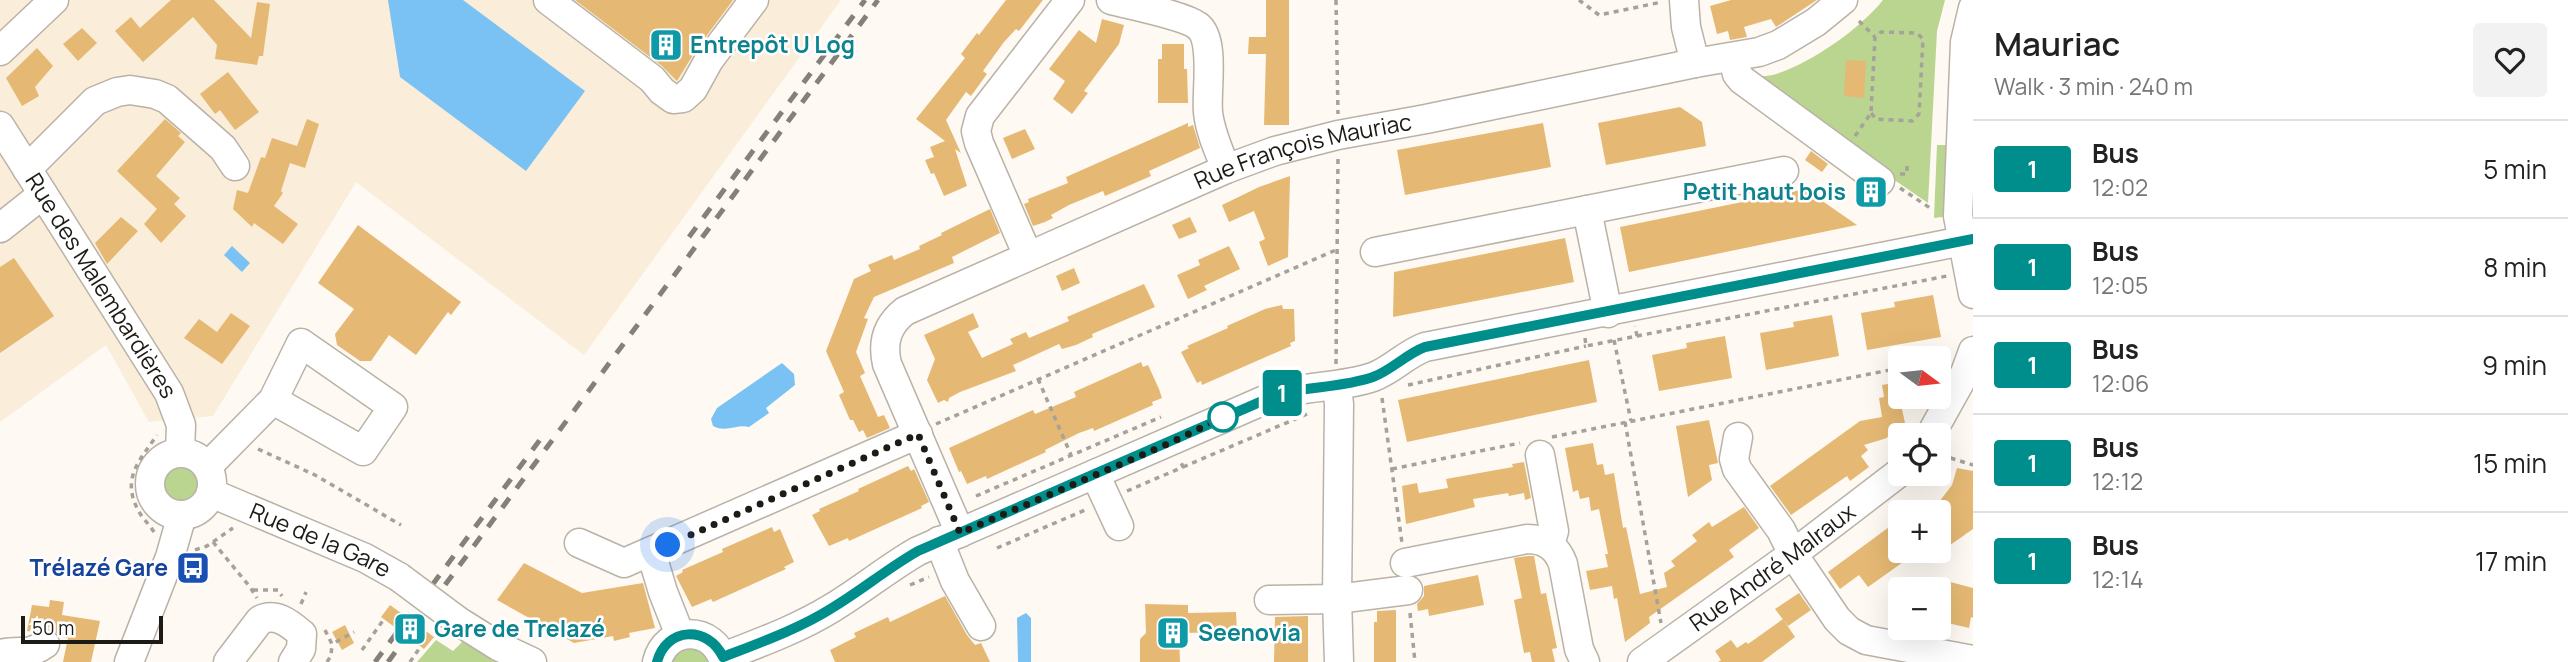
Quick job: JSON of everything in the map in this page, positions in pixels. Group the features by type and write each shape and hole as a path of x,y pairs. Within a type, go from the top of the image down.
{"street":[{"path":"0,51 54,0"},
{"path":"548,0 652,79 673,99 683,98 692,89 709,60 754,0"},
{"path":"1028,256 979,143 977,123 1070,0"},
{"path":"1111,0 1187,20 1199,27 1207,45 1210,124 1226,169"},
{"path":"1676,1 1695,63"},
{"path":"1973,8 1963,61 1958,216 1968,240 1973,295"},
{"name":"Rue François Mauriac","path":"981,626 955,581 949,537 924,430 887,364 885,345 891,325 905,311 1226,169 1275,152 1338,135 1759,52 1816,22 1851,11"},
{"path":"1733,58 1737,74 1742,80 1880,181"},
{"path":"27,169 95,101 130,90 167,99 223,148 235,166"},
{"name":"Rue des Malembardières","path":"0,126 169,393 181,425 180,452"},
{"path":"1375,252 1784,171"},
{"path":"0,229 43,194"},
{"path":"1587,210 1608,313"},
{"path":"657,662 664,646 680,635 690,634 704,636 715,645 723,660 831,609 884,571 949,537 1276,395 1290,391 1337,387 1374,376 1425,347 1968,240"},
{"path":"1937,423 1965,373 1973,351"},
{"path":"1337,387 1339,662"},
{"path":"180,452 170,454 158,462 150,475 149,485 159,507 182,515 200,509 209,480 235,439 273,400"},
{"path":"579,543 624,563 924,430"},
{"path":"1738,437 1734,459 1737,469 1781,530 1793,554 1837,619 1866,640 1973,660"},
{"path":"1538,445 1554,531 1550,544"},
{"name":"Rue de la Gare","path":"180,452 193,455 209,480 399,577 458,621 498,646 532,662"},
{"path":"1095,474 1119,526"},
{"name":"Rue André Malraux","path":"1642,662 1793,554 1888,481"},
{"path":"129,662 170,557 182,515"},
{"path":"1269,600 1337,599 1527,539 1542,541 1550,544 1563,564 1579,649 1585,662"},
{"path":"651,552 680,635"},
{"path":"229,662 260,620 268,616 284,620 302,634 300,649 293,662"},
{"path":"0,654 10,651 23,654 32,652 45,644"}],"path":[{"path":"1336,0 1338,127"},
{"path":"1579,0 1599,15 1676,1"},
{"path":"1842,154 1871,113 1875,37 1851,11"},
{"path":"1871,113 1876,119 1912,121 1919,114 1923,39 1917,33 1881,32 1875,37"},
{"path":"1336,355 1338,150"},
{"path":"1880,181 1886,178 1930,208"},
{"path":"924,430 1336,250"},
{"path":"1637,336 1954,274"},
{"path":"1614,340 1631,421"},
{"path":"1392,469 1538,445 1625,422 1888,370"},
{"path":"1374,376 1381,391 1415,662"},
{"path":"1038,379 1071,455"},
{"path":"975,496 1161,417"},
{"path":"1625,422 1665,645"},
{"path":"157,538 138,511 132,480 138,460 162,425"},
{"path":"235,439 315,475 401,525"},
{"path":"1125,492 1183,467 1179,458"},
{"path":"1951,459 1973,466"},
{"path":"997,548 1085,510"},
{"path":"192,550 202,549 234,527"},
{"path":"213,542 253,590 262,610 260,620"},
{"path":"362,650 384,619"},
{"path":"330,661 332,644"},
{"path":"410,662 421,646"}],"shaded area":[{"path":"0,0 841,0 584,355 356,182 213,416 149,422 106,345 0,422"}],"green space":[{"path":"1883,0 1945,0 1937,31 1928,203 1763,90 1749,77 1776,74 1804,62 1848,33"},
{"path":"1937,145 1953,145 1949,216 1934,218"},
{"path":"181,467 193,472 198,484 193,496 181,501 169,496 164,484 169,472"},
{"path":"466,638 506,662 417,662 436,640 453,651"},
{"path":"697,646 712,662 669,662 677,650"}],"water":[{"path":"388,0 463,0 585,91 526,171 400,77"},
{"path":"232,246 250,263 242,272 224,255"},
{"path":"782,363 794,374 795,385 766,408 769,413 749,427 722,429 713,426 711,419 717,408"},
{"path":"1026,613 1031,618 1031,662 1018,662 1017,618"}],"building":[{"path":"171,0 214,0 251,38 257,2 270,4 263,56 259,56 257,65 215,59 217,45 193,17 143,62 115,31 131,17 140,28"},
{"name":"Entrepôt U Log","path":"575,0 733,0 677,81 662,66"},
{"path":"1006,0 1043,0 1019,31 1016,29 1004,42 983,71 987,74 971,96 966,92 946,120 961,153 955,149 967,186 944,196 925,160 934,157 930,147 945,141 916,119 965,58 961,54"},
{"path":"1266,0 1289,0 1289,125 1264,125 1266,54 1248,54 1249,37 1266,37"},
{"path":"1731,0 1817,0 1776,27 1771,19 1744,27 1747,37 1730,40 1728,31 1717,34 1710,6"},
{"path":"1102,19 1124,25 1119,44 1084,91 1088,93 1072,114 1053,99 1065,81 1049,69 1079,30 1096,43"},
{"path":"82,28 97,43 78,61 63,44"},
{"path":"1162,44 1184,44 1188,103 1158,103 1158,59 1162,59"},
{"path":"37,48 53,66 35,87 39,96 22,106 6,78"},
{"path":"1846,60 1866,61 1864,98 1844,96"},
{"path":"228,72 259,112 235,130 220,110 215,114 200,94"},
{"path":"1680,107 1702,122 1706,146 1606,165 1598,123"},
{"path":"165,119 181,133 178,136 185,142 156,176 180,198 174,204 186,216 161,243 144,224 157,209 117,171"},
{"path":"307,119 319,124 305,168 290,163 281,191 283,193 274,206 298,224 283,244 254,223 252,227 233,209 237,190 248,193 261,157 265,158 272,138 297,146"},
{"path":"1188,123 1188,127 1193,125 1200,148 1149,171 1151,176 1105,196 1103,191 1069,205 1051,215 1053,218 1033,226 1024,204 1029,202 1028,199 1068,183 1066,177"},
{"path":"1543,123 1551,167 1405,195 1397,150"},
{"path":"1025,129 1035,149 1012,159 1003,138"},
{"path":"1811,151 1828,164 1822,172 1805,160"},
{"path":"1290,176 1288,257 1268,266 1259,242 1265,239 1254,211 1229,222 1222,205"},
{"path":"1805,189 1857,225 1629,272 1620,227"},
{"path":"990,209 1000,233 952,257 954,263 874,297 864,318 868,319 856,352 865,373 860,376 878,417 884,415 890,428 867,438 863,430 859,432 853,420 850,420 839,395 844,392 826,351 854,279 871,271 868,265 892,255 894,260 920,249 919,246 942,235 941,233"},
{"path":"121,217 138,231 107,264 95,243"},
{"path":"1190,217 1197,232 1179,239 1172,225"},
{"path":"358,225 461,302 451,315 448,312 416,355 389,335 371,361 360,361 337,345 335,334 354,309 318,283"},
{"path":"1565,238 1574,282 1393,317 1394,272"},
{"path":"1229,246 1240,269 1204,286 1207,290 1188,299 1177,275 1200,265 1198,260"},
{"path":"14,258 54,316 0,353 0,267"},
{"path":"1074,268 1080,283 1062,291 1056,276"},
{"path":"1144,284 1155,307 1092,334 1093,337 1076,345 1062,349 1059,344 1013,365 1016,371 960,392 949,398 948,402 944,400 938,403 927,380 935,359 924,335 973,313 979,327 968,332 982,358 1013,344 1010,339 1026,332 1029,338 1069,321 1067,317"},
{"path":"1933,295 1941,337 1867,350 1861,313 1895,307 1894,302"},
{"path":"1282,305 1283,309 1294,309 1295,341 1290,343 1291,346 1202,385 1201,381 1197,383 1181,352 1189,348 1187,346 1265,309"},
{"path":"231,313 250,326 222,364 184,338 199,319 217,332"},
{"path":"1832,315 1839,356 1766,370 1760,333 1794,327 1793,322"},
{"path":"1725,336 1732,378 1659,391 1652,355 1687,348 1686,343"},
{"path":"1589,360 1597,402 1407,442 1398,400"},
{"path":"1141,362 1143,367 1148,365 1162,398 1152,402 1153,405 1094,431 1093,428 1079,433 1045,450 1046,452 987,479 986,476 967,484 961,471 959,472 949,448 1033,410 1035,414 1076,397 1074,392"},
{"path":"1888,384 1888,410 1902,410 1905,423 1888,423 1887,438 1864,445 1868,450 1861,456 1869,467 1850,481 1847,476 1791,515 1770,486 1860,421 1882,417 1879,398 1884,397 1882,385"},
{"path":"1709,420 1718,463 1709,465 1712,480 1688,497 1676,426"},
{"path":"1593,443 1597,465 1603,464 1605,475 1614,473 1623,528 1626,527 1640,594 1667,587 1664,573 1675,566 1671,561 1697,541 1692,535 1709,522 1712,527 1744,507 1759,528 1729,550 1734,557 1649,617 1650,623 1625,642 1617,598 1614,599 1612,586 1590,590 1586,571 1608,567 1605,554 1608,554 1599,509 1591,511 1589,497 1580,499 1578,490 1573,492 1565,448"},
{"path":"1524,462 1531,498 1525,500 1524,493 1509,496 1508,493 1473,499 1475,507 1406,524 1402,486 1417,483 1419,493 1448,488 1446,479 1513,467 1512,464"},
{"path":"908,466 911,471 914,469 929,502 921,506 922,508 849,541 848,538 829,546 812,515 820,511 819,509 859,491 858,489"},
{"path":"1957,468 1973,471 1973,529 1951,544 1951,500 1941,500 1952,485"},
{"path":"772,527 774,532 780,529 794,562 784,567 786,569 713,602 711,599 692,607 676,576 683,572 682,570"},
{"path":"1888,528 1888,563 1902,563 1868,587 1859,575 1840,589 1828,572"},
{"path":"1534,556 1541,594 1546,593 1557,648 1552,649 1555,662 1532,662 1530,652 1524,653 1514,600 1522,598 1514,558"},
{"path":"524,563 582,593 643,583 655,628 629,633 630,637 614,641 613,636 574,643 497,600"},
{"path":"1478,575 1484,605 1429,616 1428,609 1418,611 1417,604 1424,596 1424,586"},
{"path":"1951,582 1973,588 1973,618 1971,617 1969,628 1951,624"},
{"path":"1799,593 1811,610 1788,626 1775,609"},
{"path":"945,596 967,635 975,645 981,643 990,662 835,662 830,650 856,637 854,633 888,617 890,622"},
{"path":"50,600 64,602 62,615 100,621 91,662 63,662 68,638 60,637 52,629 44,627 33,632 27,631 32,605 49,607"},
{"name":"Seenovia","path":"1145,604 1188,605 1188,613 1236,612 1237,632 1179,633 1180,662 1140,662 1140,639 1146,633"},
{"name":"Gare de Trelazé","path":"390,605 434,637 424,649 381,617"},
{"path":"1396,610 1396,662 1374,662 1374,622 1377,622 1377,611"},
{"path":"1308,616 1308,662 1274,662 1275,617"},
{"path":"1783,619 1795,637 1762,662 1718,662 1721,660 1715,651 1731,640 1737,648 1746,642 1748,644"},
{"path":"345,625 354,643 342,650 332,632"}],"railway":[{"path":"689,237 865,0"},
{"path":"388,662 878,0"},
{"path":"375,662 542,437"}],"bus line":[{"name":"1","path":"657,662 667,643 685,634 708,638 723,657 831,609 884,571 918,551 985,521 1276,395 1290,391 1337,387 1374,376 1425,347 1973,239"}],"place":[{"name":"Entrepôt U Log","path":"666,45"},
{"name":"Petit haut bois","path":"1871,192"},
{"name":"Trélazé Gare","path":"193,568"},
{"name":"Gare de Trelazé","path":"410,629"},
{"name":"Seenovia","path":"1173,633"}],"route":[{"path":"668,545 918,434 960,533 1172,442 1223,417"}]}
